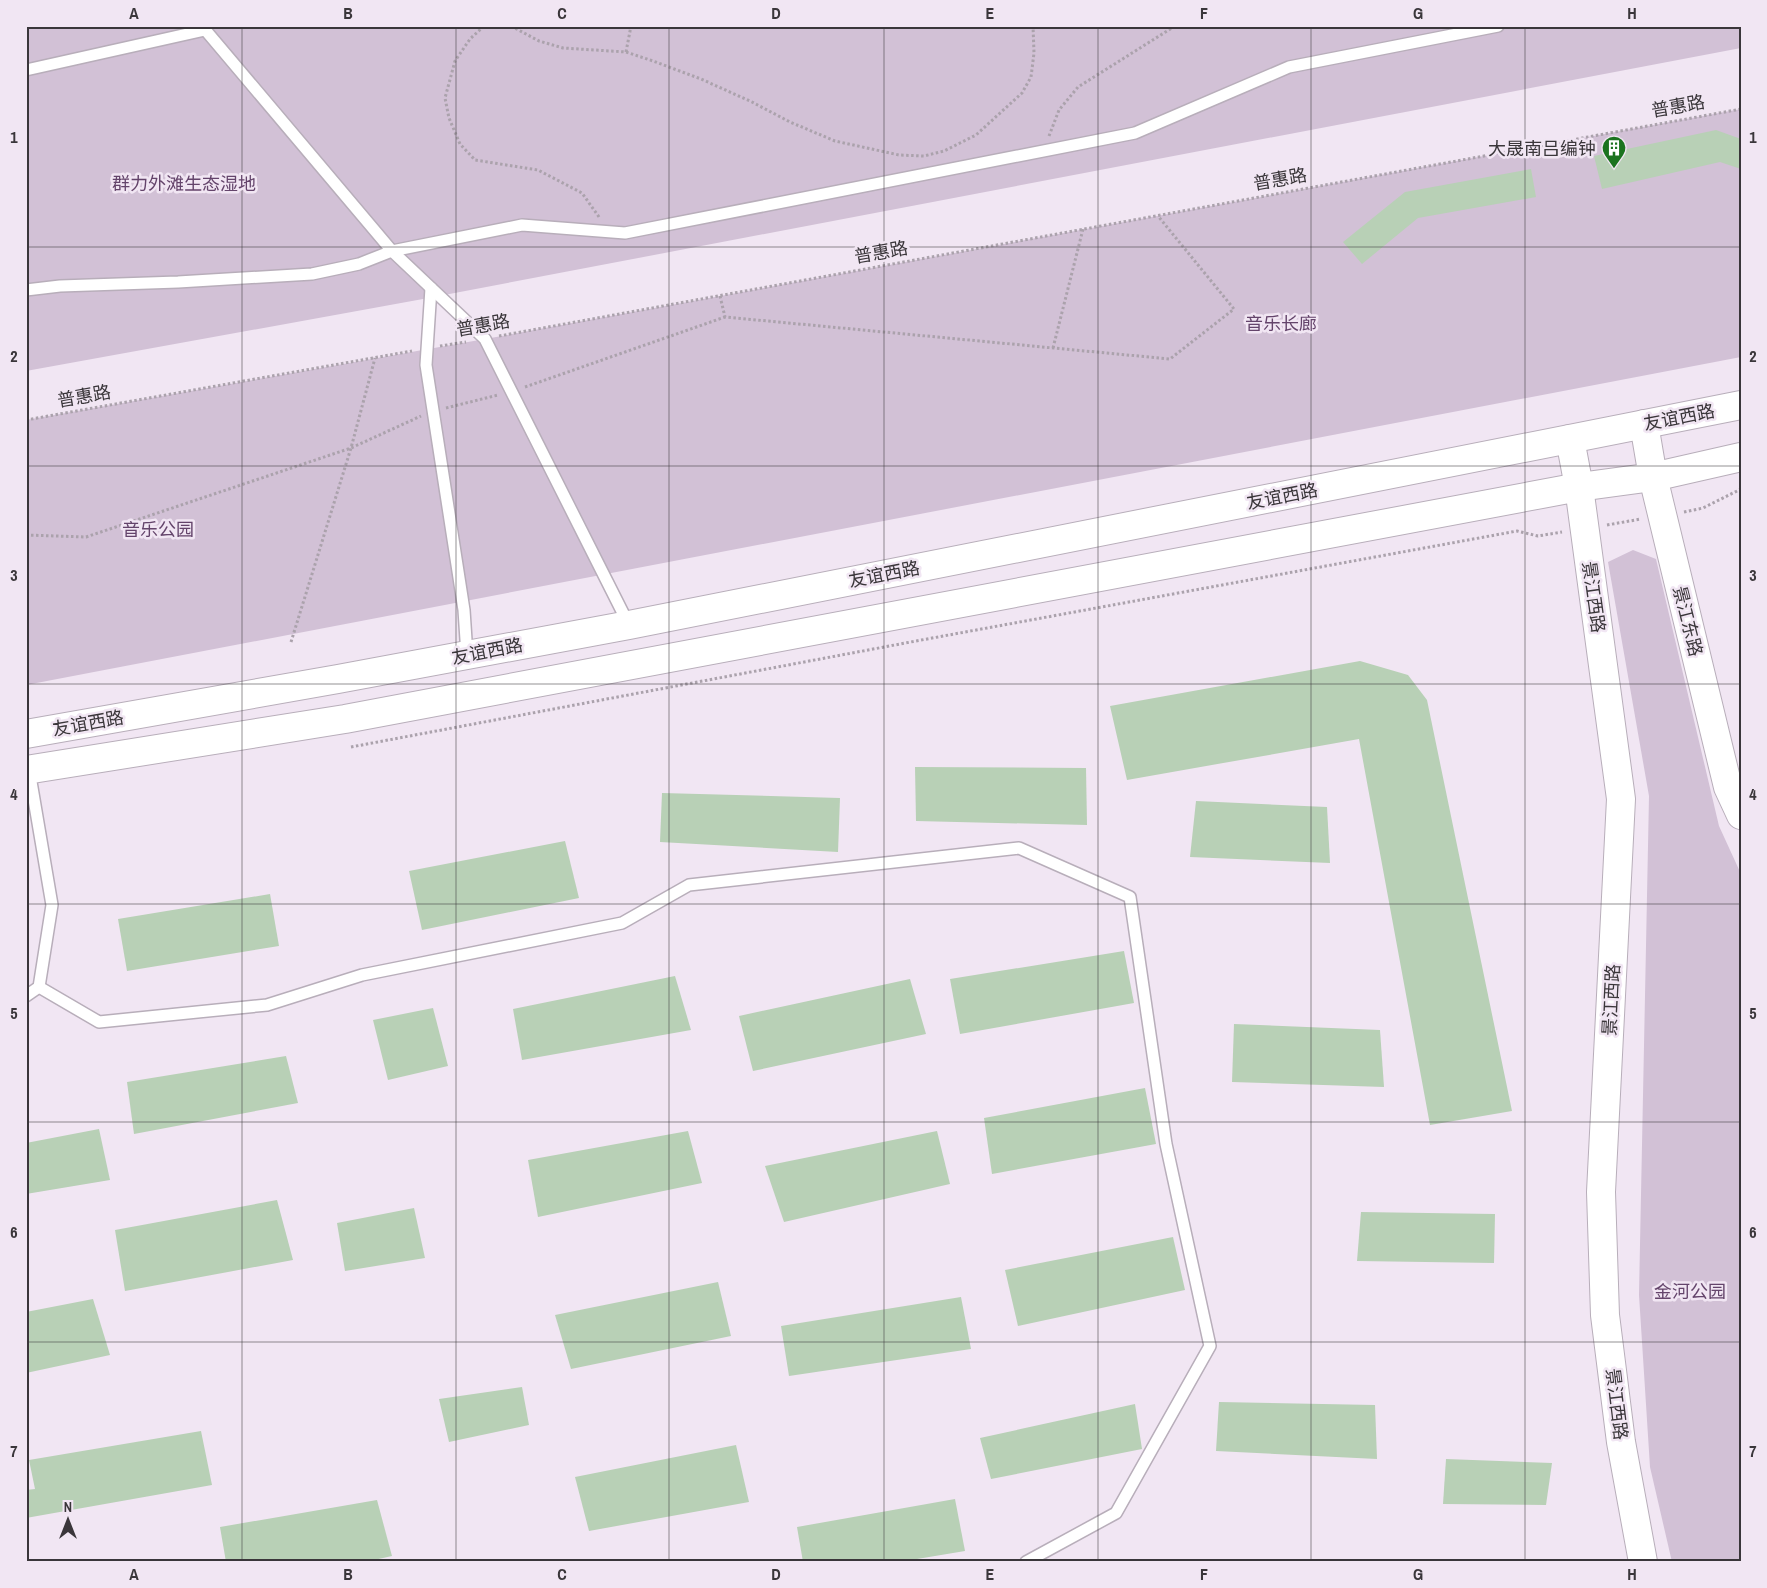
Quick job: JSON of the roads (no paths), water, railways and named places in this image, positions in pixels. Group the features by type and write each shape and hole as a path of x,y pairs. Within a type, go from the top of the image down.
{"main road":[{"name":"友谊西路","path":"26,734 629,624 1741,405"},
{"name":"景江东路","path":"1644,424 1653,477 1735,786 1741,816"},
{"name":"景江西路","path":"1570,439 1579,487 1622,799 1601,1192 1605,1315 1622,1442 1643,1562"},
{"name":"友谊西路","path":"28,770 345,719 1579,487 1653,477 1741,458"}],"lane":[{"path":"26,290 60,286 178,282 312,274 359,264 392,252 522,225 625,232 1135,132 1289,67 1498,26"},
{"path":"26,70 204,28 392,252 485,339 629,624"},
{"path":"431,288 426,365 464,610 467,655"},
{"path":"26,996 39,987 52,905 28,770"},
{"path":"39,987 100,1022 267,1005 362,975 622,923 689,885 1019,848 1130,897 1166,1144 1210,1346 1116,1513 1026,1562"}],"place":[{"name":"大晟南吕编钟","path":"1614,169"}],"park label":[{"name":"群力外滩生态湿地","path":"184,183"},
{"name":"音乐长廊","path":"1281,323"},
{"name":"音乐公园","path":"158,529"},
{"name":"金河公园","path":"1690,1291"}]}
